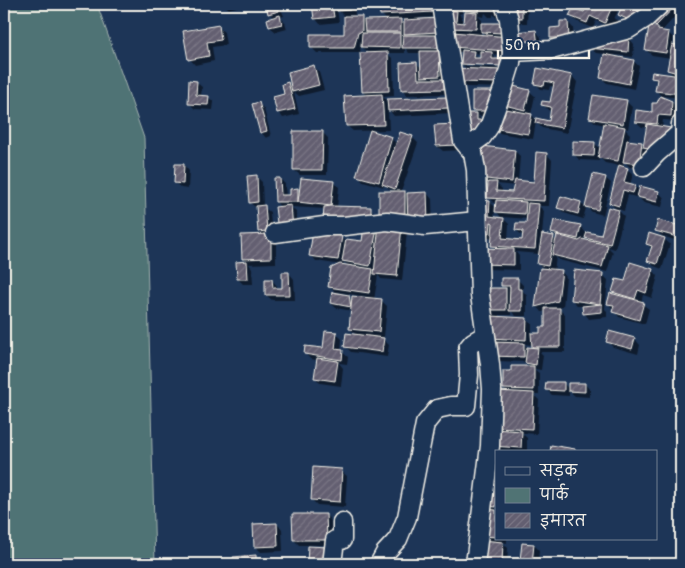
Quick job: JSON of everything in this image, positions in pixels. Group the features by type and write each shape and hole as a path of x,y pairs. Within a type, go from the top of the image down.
{"street":[{"path":"441,4 463,141 473,153 476,170 480,295 490,364 492,418 485,492 475,564"},
{"path":"468,147 482,137 489,127 504,89 511,63 512,52 504,4"},
{"path":"512,52 551,50 629,29 646,18 661,4"},
{"path":"644,167 657,153 680,134 681,124"},
{"path":"275,233 324,226 344,226 387,221 425,226 477,221"},
{"path":"378,564 398,539 407,517 425,424 437,409 451,406 466,406 469,375 468,348 473,342 485,335"},
{"path":"332,564 335,540 342,540 342,522"}],"green space":[{"path":"4,4 97,4 144,138 155,564 4,564"}],"building":[{"path":"277,4 279,11 268,14 266,5"},
{"path":"312,4 332,4 334,17 314,19"},
{"path":"336,4 349,4 350,10 337,11"},
{"path":"379,4 433,4 433,12 380,15"},
{"path":"465,4 480,4 479,12 463,10"},
{"path":"511,4 522,4 522,18 511,18"},
{"path":"582,4 613,4 605,23 590,16 587,23 569,16 573,8 584,12 587,6"},
{"path":"623,4 648,15 636,23 618,15"},
{"path":"664,4 677,4 656,26 648,20"},
{"path":"450,10 457,11 456,22 464,23 465,12 477,13 476,29 449,28"},
{"path":"280,15 282,24 269,27 267,19"},
{"path":"344,16 362,16 362,31 358,33 354,48 310,48 310,34 344,34"},
{"path":"438,18 439,32 404,34 404,20"},
{"path":"401,19 401,32 365,32 364,20"},
{"path":"560,21 568,21 569,38 550,38 550,28 560,27"},
{"path":"481,23 504,23 503,33 481,32"},
{"path":"219,25 221,40 207,42 209,56 188,60 183,31"},
{"path":"649,26 658,27 658,30 669,32 666,53 645,50"},
{"path":"536,30 538,46 517,47 516,32"},
{"path":"453,32 509,37 507,51 452,47"},
{"path":"362,33 400,33 400,48 361,47"},
{"path":"403,35 438,35 438,48 402,48"},
{"path":"629,37 628,52 589,48"},
{"path":"672,44 681,46 681,74 667,70"},
{"path":"462,50 474,51 473,58 480,58 480,51 492,52 492,59 500,59 500,66 461,64"},
{"path":"420,51 439,51 440,76 421,77"},
{"path":"388,52 389,91 362,92 360,53"},
{"path":"604,54 634,60 629,84 600,78"},
{"path":"417,62 418,79 444,79 444,89 401,90 400,63"},
{"path":"314,65 319,85 292,92 288,72"},
{"path":"454,68 502,70 501,83 459,82"},
{"path":"537,68 572,75 562,128 535,123 536,118 549,121 551,107 541,105 542,101 550,102 554,83 545,81 544,86 534,84"},
{"path":"652,72 681,76 681,94 655,91 657,79 651,78"},
{"path":"189,80 197,81 196,95 209,96 208,105 188,104"},
{"path":"288,82 295,109 277,113 273,97 284,94 282,84"},
{"path":"509,85 530,90 525,110 500,104"},
{"path":"472,91 491,91 490,111 472,111"},
{"path":"382,94 384,125 346,126 344,96"},
{"path":"593,95 627,100 623,124 589,118"},
{"path":"660,96 672,101 671,116 658,115 657,124 635,122 636,110 652,112 652,103 657,103"},
{"path":"447,97 448,108 388,111 387,99"},
{"path":"259,102 267,131 260,133 252,104"},
{"path":"501,108 532,114 528,134 492,128"},
{"path":"467,113 477,113 477,120 488,120 483,133 467,133"},
{"path":"604,123 625,127 618,161 598,158"},
{"path":"456,124 457,145 436,146 434,125"},
{"path":"647,124 677,129 659,150 643,147"},
{"path":"370,130 392,137 379,182 356,176"},
{"path":"293,131 323,131 322,170 293,170"},
{"path":"400,132 413,136 395,189 382,184"},
{"path":"627,140 642,142 639,164 623,162"},
{"path":"573,141 595,142 594,156 573,155"},
{"path":"482,146 515,150 512,182 478,178"},
{"path":"536,152 547,153 544,201 487,198 488,182 497,182 496,191 512,192 515,180 534,182"},
{"path":"175,164 184,164 183,184 174,183"},
{"path":"619,165 628,168 624,182 636,185 633,193 623,190 619,206 609,203"},
{"path":"681,170 681,193 674,191"},
{"path":"593,174 606,177 598,210 585,207"},
{"path":"257,175 258,202 249,203 247,176"},
{"path":"274,178 280,178 281,195 290,195 290,189 298,188 298,202 275,202"},
{"path":"301,178 334,181 331,206 298,202"},
{"path":"640,186 659,191 657,202 637,197"},
{"path":"379,191 405,191 405,220 379,220"},
{"path":"427,192 428,223 408,224 407,193"},
{"path":"561,196 581,202 578,214 557,208"},
{"path":"482,200 490,201 489,216 504,218 502,238 522,240 523,231 515,230 516,223 526,223 528,203 539,204 535,249 491,246 493,223 491,222 490,233 479,232"},
{"path":"496,200 526,202 525,214 495,212"},
{"path":"265,205 267,231 258,232 256,206"},
{"path":"291,205 293,229 278,231 275,207"},
{"path":"324,207 371,207 371,223 323,222"},
{"path":"608,207 619,210 610,244 585,238 587,232 601,235"},
{"path":"554,220 581,225 578,239 551,233"},
{"path":"658,220 681,226 681,238 655,231"},
{"path":"379,223 402,226 397,276 374,274"},
{"path":"364,226 377,228 370,266 342,261 346,239 362,241"},
{"path":"313,232 342,236 338,260 309,256"},
{"path":"649,233 665,238 657,264 647,261 652,246 646,244"},
{"path":"271,234 271,258 242,259 241,235"},
{"path":"542,234 554,236 548,266 537,264"},
{"path":"557,235 579,241 582,239 608,245 602,267 552,255"},
{"path":"480,248 514,249 514,265 480,264"},
{"path":"247,261 248,279 237,279 236,262"},
{"path":"630,262 653,269 646,293 638,290 635,299 612,292 616,279 625,281"},
{"path":"340,264 373,269 369,293 328,287 331,268"},
{"path":"540,268 562,270 558,301 535,307"},
{"path":"574,270 603,273 600,304 571,300"},
{"path":"282,272 289,272 290,295 265,295 265,279 272,279 273,288 282,288"},
{"path":"501,278 518,278 518,289 522,289 522,311 509,311 510,286 501,286"},
{"path":"485,288 506,288 506,310 485,310"},
{"path":"332,292 349,295 351,307 330,303"},
{"path":"610,293 644,302 639,320 612,312 614,305 607,304"},
{"path":"352,296 382,299 379,332 349,329"},
{"path":"602,304 602,312 583,314 582,306"},
{"path":"545,308 560,308 560,347 532,347 531,333 540,333 540,327 545,327"},
{"path":"491,316 527,318 526,340 490,338"},
{"path":"325,331 337,332 335,349 343,350 342,360 304,354 305,346 323,348"},
{"path":"609,331 635,338 632,349 606,342"},
{"path":"346,333 384,338 382,352 344,347"},
{"path":"490,342 524,343 524,357 490,356"},
{"path":"527,347 538,348 536,365 525,363"},
{"path":"317,358 338,361 335,381 314,378"},
{"path":"511,366 534,366 534,390 503,389 503,371 511,371"},
{"path":"546,382 564,382 564,391 545,390"},
{"path":"568,383 585,383 585,392 568,391"},
{"path":"497,391 534,393 532,429 495,427"},
{"path":"493,429 522,431 521,448 492,446"},
{"path":"551,445 575,449 575,450 550,450"},
{"path":"313,467 342,469 340,502 311,500"},
{"path":"489,490 495,491 495,507 487,506"},
{"path":"485,509 495,510 495,537 483,536"},
{"path":"292,514 326,514 327,540 293,540"},
{"path":"277,523 278,546 254,547 253,524"},
{"path":"482,540 503,542 502,564 481,564"},
{"path":"522,543 534,544 532,564 514,564 514,560 520,560"},
{"path":"308,546 329,547 328,564 307,564"},
{"path":"256,555 256,562 234,564 233,557"}]}
